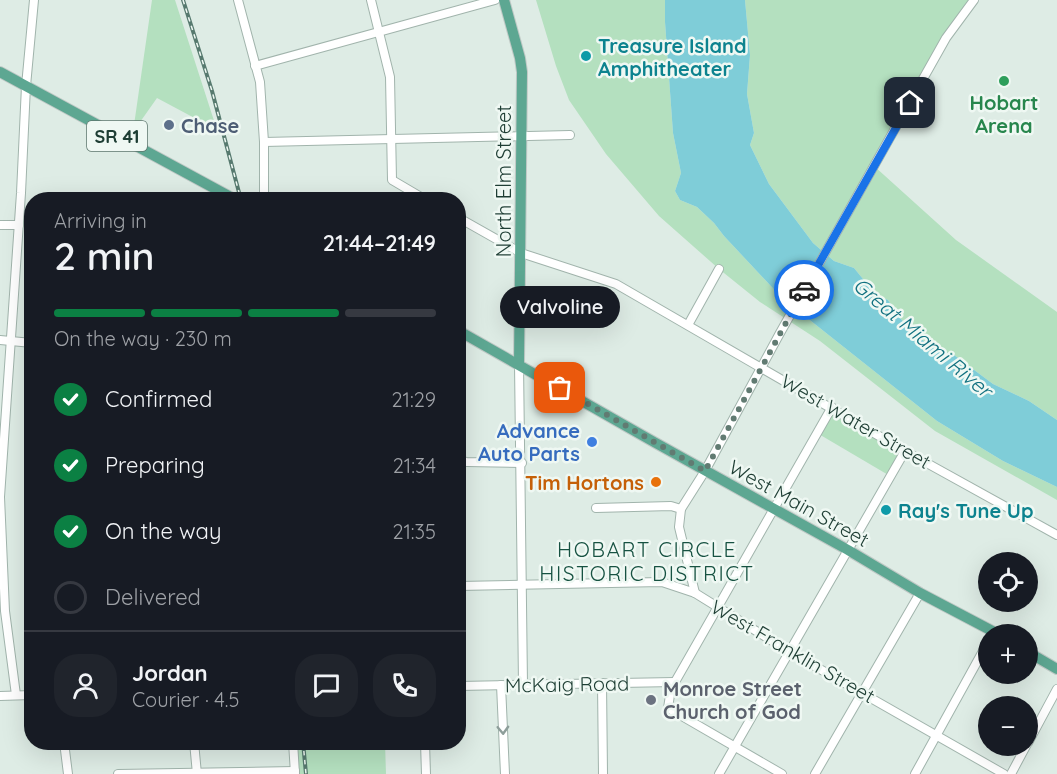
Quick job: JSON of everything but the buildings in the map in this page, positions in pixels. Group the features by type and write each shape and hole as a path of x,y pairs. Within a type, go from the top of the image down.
{"main road":[{"name":"North Elm Street","path":"504,0 522,72 519,364"},
{"name":"SR 41","path":"0,72 218,192"},
{"name":"West Main Street","path":"466,335 848,550 978,627"},
{"path":"1038,658 1057,669"}],"street":[{"path":"16,695 4,611 0,497 33,0"},
{"path":"238,0 260,82 264,142 264,192"},
{"path":"371,0 390,77 392,180 412,192"},
{"path":"255,66 495,0"},
{"path":"695,593 679,527 681,508 705,471 946,38 974,0"},
{"path":"264,142 392,137 570,135"},
{"name":"West Water Street","path":"466,222 521,253 616,284 905,451 1057,535"},
{"path":"0,225 19,225"},
{"path":"688,325 719,269"},
{"path":"0,340 24,342"},
{"path":"519,364 523,684"},
{"path":"782,774 668,708 675,682 832,407"},
{"path":"719,774 905,451"},
{"path":"466,462 522,463"},
{"path":"596,508 671,506 681,508"},
{"name":"West Franklin Street","path":"466,586 662,582 695,593 790,652 1004,774"},
{"path":"815,774 920,593"},
{"path":"915,774 978,663"},
{"name":"McKaig Road","path":"466,686 675,682"},
{"path":"602,683 603,774"},
{"path":"501,685 505,774"},
{"path":"1038,724 1057,689"},
{"path":"0,696 24,695"},
{"path":"65,750 68,774"},
{"path":"195,750 197,774"},
{"path":"118,774 295,772 294,750"},
{"path":"425,750 426,774"},
{"path":"1011,774 1021,756"}],"green space":[{"path":"152,0 175,0 217,130 157,98 133,132"},
{"path":"536,0 665,0 673,133 681,173 675,191 680,200 697,207 714,223 782,298 937,421 1003,461 1057,487 1057,500 935,431 820,341 760,302 659,216 606,154 569,100"},
{"path":"745,0 974,0 958,20 874,166 956,240 1057,312 1057,420 1029,401 993,384 954,355 934,348 918,337 900,318 888,300 876,295 854,268 834,261 813,243 769,184 750,145 754,133 747,94 750,55"},
{"path":"832,407 905,451 890,476 817,433"},
{"path":"293,750 385,750 386,774 295,774"}],"water":[{"path":"665,0 745,0 750,55 747,94 754,133 750,145 769,184 813,243 834,261 854,268 876,295 888,300 900,318 918,337 934,348 954,355 993,384 1029,401 1057,420 1057,487 1003,461 937,421 782,298 714,223 697,207 680,200 675,191 681,173 673,133"}],"railway":[{"path":"183,0 212,91 239,192"},
{"path":"304,750 306,774"}],"way so far":[{"path":"560,388 705,471 804,290"}],"place":[{"name":"Treasure Island Amphitheater","path":"586,56"},
{"name":"Hobart Arena","path":"1004,81"},
{"name":"Chase","path":"169,125"},
{"name":"Valvoline","path":"560,388"},
{"name":"Advance Auto Parts","path":"592,442"},
{"name":"Tim Hortons","path":"656,482"},
{"name":"Ray's Tune Up","path":"886,510"},
{"name":"Monroe Street Church of God","path":"651,700"}],"district":[{"name":"HOBART CIRCLE HISTORIC DISTRICT","path":"647,561"}],"route":[{"path":"804,290 910,103"}],"water label":[{"name":"Great Miami River","path":"923,337"}]}
